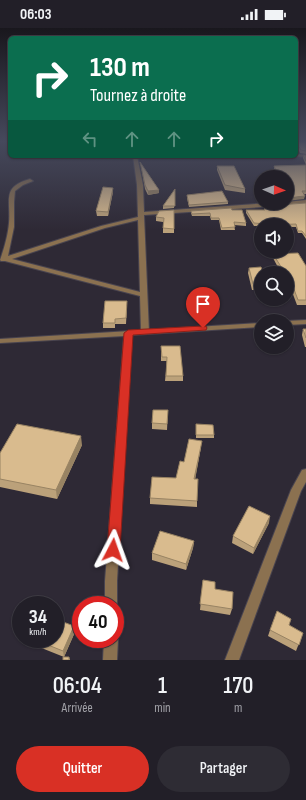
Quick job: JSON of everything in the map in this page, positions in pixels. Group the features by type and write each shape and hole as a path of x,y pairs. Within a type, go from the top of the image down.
{"street":[{"path":"137,170 140,185 145,332"},
{"path":"2,261 12,222 10,201 14,189 20,183 30,181"},
{"path":"2,261 140,216 306,202"},
{"path":"2,261 144,295"},
{"path":"294,323 306,322"},
{"path":"0,341 254,325"},
{"path":"111,596 128,333"},
{"path":"232,660 296,490 306,473"},
{"path":"110,660 111,648"}],"building":[{"path":"142,170 146,170 159,190 148,191"},
{"path":"219,170 236,170 245,189 225,185"},
{"path":"294,170 306,170 306,191 302,191 305,196 294,197"},
{"path":"103,187 113,188 108,212 96,211"},
{"path":"175,189 175,206 163,206"},
{"path":"222,191 228,202 189,205 187,195"},
{"path":"306,203 306,236 302,231 298,231 296,224 294,224 294,218 254,218 254,223 246,210 294,210 294,204"},
{"path":"231,208 232,210 242,210 246,223 234,222 235,227 222,228 219,218 211,218 210,213 192,214 191,211"},
{"path":"174,210 174,229 163,228 164,218 156,217 159,211"},
{"path":"294,253 298,253 306,266 306,300 298,300 294,289 294,266 281,266 276,258 294,258"},
{"path":"249,268 254,268 254,284 253,284"},
{"path":"105,301 127,301 126,318 115,319 115,323 103,323"},
{"path":"303,329 306,329 306,338"},
{"path":"161,346 180,346 183,376 166,376 167,357 162,357"},
{"path":"153,410 168,410 167,424 152,423"},
{"path":"17,424 81,436 56,490 0,479 0,453"},
{"path":"196,424 213,425 214,435 196,435"},
{"path":"189,439 202,441 194,479 198,479 197,501 150,498 152,477 176,478 180,461 184,462"},
{"path":"249,506 270,516 254,548 233,536"},
{"path":"160,531 194,541 186,564 152,553"},
{"path":"203,580 215,582 215,589 233,592 232,609 200,604"},
{"path":"277,611 291,619 289,625 303,633 299,645 270,630"},
{"path":"64,622 72,625 72,631 63,651 56,648 64,648"},
{"path":"63,657 69,657 69,660 63,660"}],"route":[{"path":"113,550 128,333 203,328"}]}
